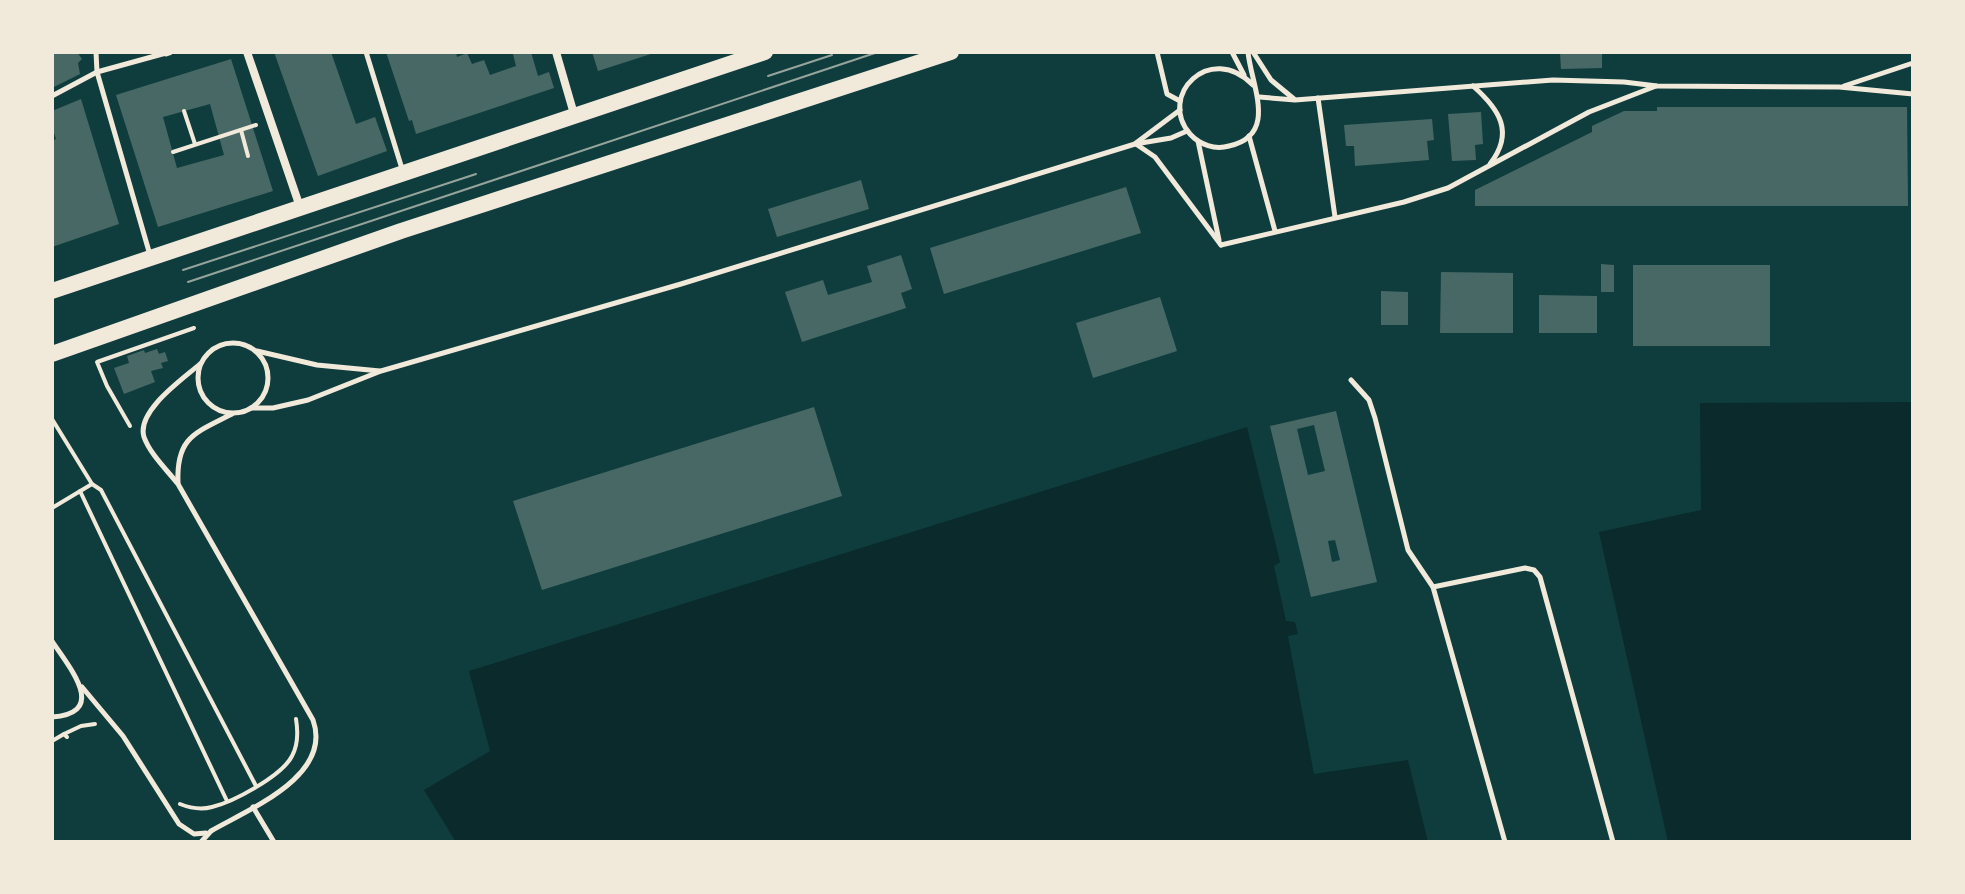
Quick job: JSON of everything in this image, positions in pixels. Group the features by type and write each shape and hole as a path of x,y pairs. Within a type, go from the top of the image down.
{"main road":[{"path":"52,291 765,52"},
{"path":"57,352 387,236 951,52"},
{"path":"52,301 72,283"}],"street":[{"path":"247,52 300,207"},
{"path":"556,52 574,114"}],"lane":[{"path":"96,52 97,72 151,256"},
{"path":"52,96 97,72 168,52"},
{"path":"366,52 404,173"},
{"path":"1157,52 1167,94 1181,102"},
{"path":"1232,52 1259,97 1257,125 1249,136 1224,148 1210,147 1198,141 1187,131 1180,110 1188,83 1209,69 1221,68 1244,76"},
{"path":"1250,52 1253,85"},
{"path":"1250,52 1271,80 1295,100"},
{"path":"1839,87 1913,63"},
{"path":"1259,97 1295,100 1553,80 1657,86 1839,87 1913,94"},
{"path":"1473,86 1496,110 1502,125 1503,138 1499,152 1487,168"},
{"path":"1221,245 1437,192 1589,112 1657,86"},
{"path":"1318,98 1335,217"},
{"path":"1135,144 1180,110"},
{"path":"178,484 179,455 183,445 200,430 234,413 251,408 288,405 381,371 1187,131"},
{"path":"1249,136 1275,231"},
{"path":"1198,141 1221,245"},
{"path":"1135,144 1155,157 1221,245"},
{"path":"201,842 211,831 288,785 304,771 314,752 316,728 178,484 151,449 143,427 157,402 200,364 211,349 229,342 317,365 381,371"},
{"path":"251,408 264,395 268,377 267,367 257,351"},
{"path":"200,364 198,381 203,397 217,409 234,413"},
{"path":"1351,380 1369,400 1408,550 1433,587 1505,842"},
{"path":"1433,587 1525,568 1534,570 1540,577 1613,842"},
{"path":"52,641 82,687 123,736 179,824 194,834 211,831"},
{"path":"52,724 78,707 84,697 82,687"},
{"path":"52,717 71,712"},
{"path":"253,807 274,842"}],"path":[{"path":"184,111 195,144"},
{"path":"173,152 270,120"},
{"path":"241,130 248,156"},
{"path":"52,419 92,484 101,490 256,786"},
{"path":"52,508 92,484"},
{"path":"80,491 227,801"},
{"path":"176,800 181,805 211,808 273,776 293,754 298,727 291,708"},
{"path":"52,741 88,723 103,726"}],"water":[{"path":"1913,402 1913,842 1668,842 1599,532 1701,510 1700,403"},
{"path":"1247,427 1280,562 1274,566 1286,621 1295,622 1298,634 1288,636 1314,774 1408,760 1428,842 456,842 424,790 490,751 469,671"}],"building":[{"path":"52,52 77,52 82,59 78,63 80,74 52,88"},
{"path":"274,52 331,52 356,124 375,117 387,151 318,176"},
{"path":"386,52 456,52 457,57 467,53 472,64 484,60 490,75 516,66 513,54 531,52 538,76 549,72 554,88 416,134"},
{"path":"592,52 654,52 654,53 598,71"},
{"path":"1602,52 1602,68 1561,69 1560,53"},
{"path":"231,59 273,191 158,227 116,95","holes":["210,104 224,155 177,168 163,117"]},
{"path":"81,99 119,224 52,247 52,141 56,139 52,111"},
{"path":"1657,107 1907,107 1908,206 1475,206 1475,190 1592,132 1592,126 1624,111 1657,111"},
{"path":"1481,112 1483,144 1475,145 1476,160 1452,161 1448,114"},
{"path":"1432,119 1434,140 1427,141 1429,160 1355,166 1354,146 1346,146 1344,125"},
{"path":"861,180 869,209 777,237 768,209"},
{"path":"1126,187 1141,233 944,294 930,248"},
{"path":"901,255 912,289 901,293 906,308 802,342 785,292 823,280 828,295 872,282 867,266"},
{"path":"1601,264 1614,265 1614,292 1601,292"},
{"path":"1633,265 1770,265 1770,346 1633,346"},
{"path":"1441,272 1513,273 1513,333 1440,333"},
{"path":"1381,291 1408,292 1408,325 1381,325"},
{"path":"1539,295 1597,296 1597,333 1539,333"},
{"path":"1160,297 1177,351 1093,378 1076,323"},
{"path":"157,349 159,354 165,352 168,361 161,363 163,368 151,371 155,382 124,394 114,368 129,363 127,356"},
{"path":"814,407 842,496 542,590 513,501"},
{"path":"1336,411 1377,582 1311,597 1270,426","holes":["1314,425 1325,471 1308,475 1297,429","1335,540 1340,560 1332,562 1328,541"]}],"tram line":[{"path":"188,282 878,52"},
{"path":"768,76 832,55"},
{"path":"183,270 476,174"}]}
